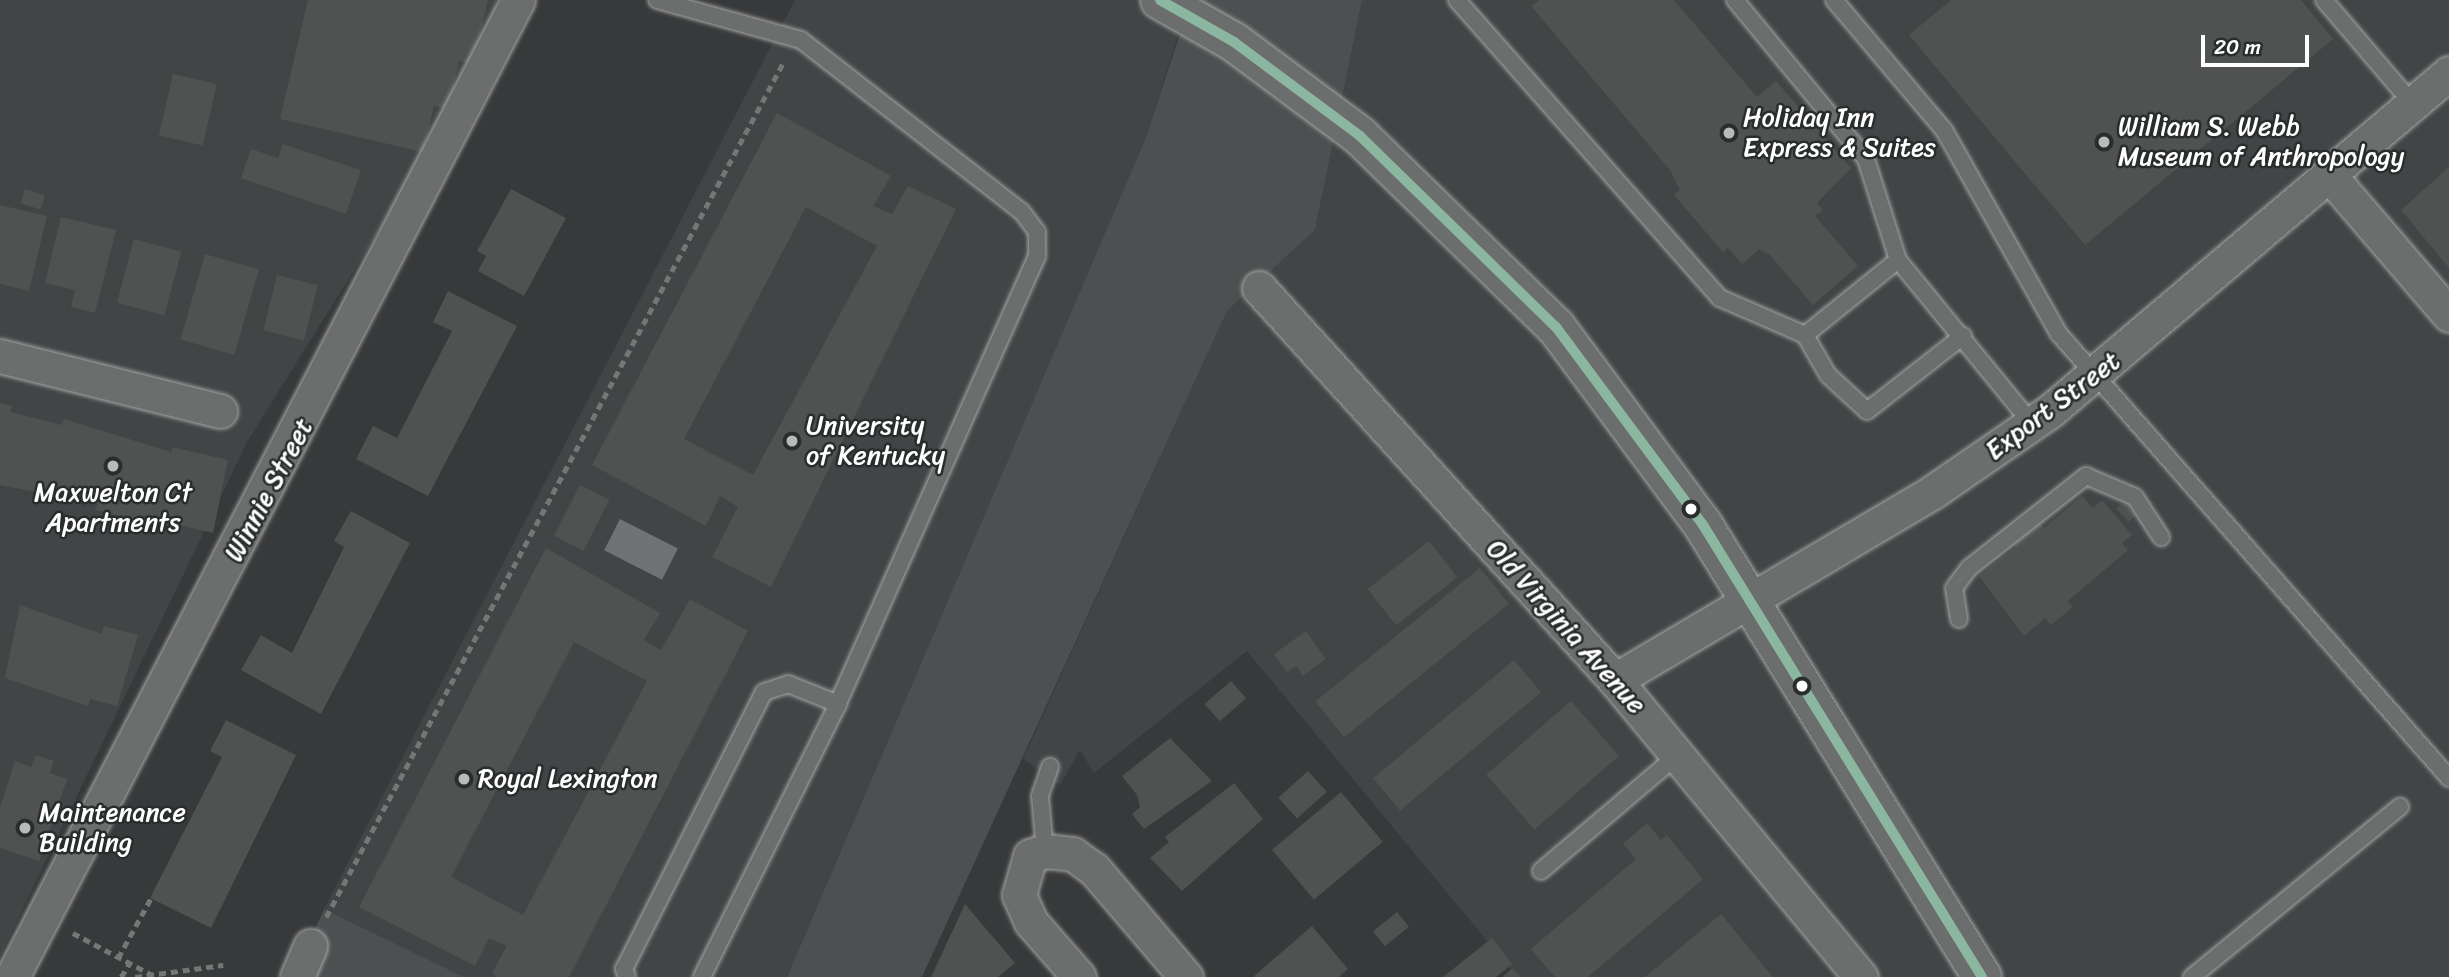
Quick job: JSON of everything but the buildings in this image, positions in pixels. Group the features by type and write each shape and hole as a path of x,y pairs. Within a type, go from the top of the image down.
{"main road":[{"path":"1160,0 1234,42 1360,136 1556,327 1679,490 1982,977"}],"street":[{"name":"Winnie Street","path":"12,977 518,0"},
{"name":"Export Street","path":"1615,680 1934,491 2032,424 2096,376 2449,73"},
{"path":"2330,176 2449,315"},
{"name":"Old Virginia Avenue","path":"1259,288 1615,680 1861,977"},
{"path":"0,356 220,411"},
{"path":"1079,977 1031,922 1019,895 1030,856 1045,851 1073,854 1094,869 1186,977"},
{"path":"297,977 310,946"}],"lane":[{"path":"657,0 801,40 1022,212 1037,232 1037,256 838,704 702,977"},
{"path":"1457,0 1720,298 1805,335 1828,375 1867,411 1963,336"},
{"path":"1735,0 1866,159 1898,260 1963,336 2032,424"},
{"path":"1835,0 1944,130 2059,334 2449,778"},
{"path":"2324,0 2412,103"},
{"path":"1805,335 1898,260"},
{"path":"1959,619 1954,589 1969,568 2086,476 2135,497 2161,537"},
{"path":"627,977 624,969 764,692 788,684 838,704"},
{"path":"1541,870 1678,755"},
{"path":"1045,851 1040,796 1050,767"},
{"path":"2192,977 2400,807"}],"path":[{"path":"310,946 781,65 801,40"},
{"path":"118,958 151,898"},
{"path":"69,930 156,977"},
{"path":"121,977 128,964"},
{"path":"135,977 223,965"}],"shaded area":[{"path":"0,0 496,0 487,57 247,442 0,956"},
{"name":"University of Kentucky","path":"795,0 1189,0 1146,137 787,977 464,977 324,909"},
{"path":"1191,0 1362,0 1315,230 1227,311 922,977 787,977 1146,137"},
{"path":"1362,0 2449,0 2449,977 1517,977 1247,651 1094,773 1080,750 1060,785 1023,759 1227,311 1315,230"},
{"path":"620,519 678,549 662,580 604,550"},
{"path":"324,909 464,977 294,977"}],"transit line":[{"path":"1160,0 1234,42 1360,136 1556,327 1703,525 1982,977"}],"place":[{"name":"Holiday Inn Express & Suites","path":"1729,133"},
{"name":"William S. Webb Museum of Anthropology","path":"2104,142"},
{"name":"University of Kentucky","path":"792,441"},
{"name":"Maxwelton Ct Apartments","path":"113,466"},
{"name":"Royal Lexington","path":"464,779"},
{"name":"Maintenance Building","path":"25,828"}]}
